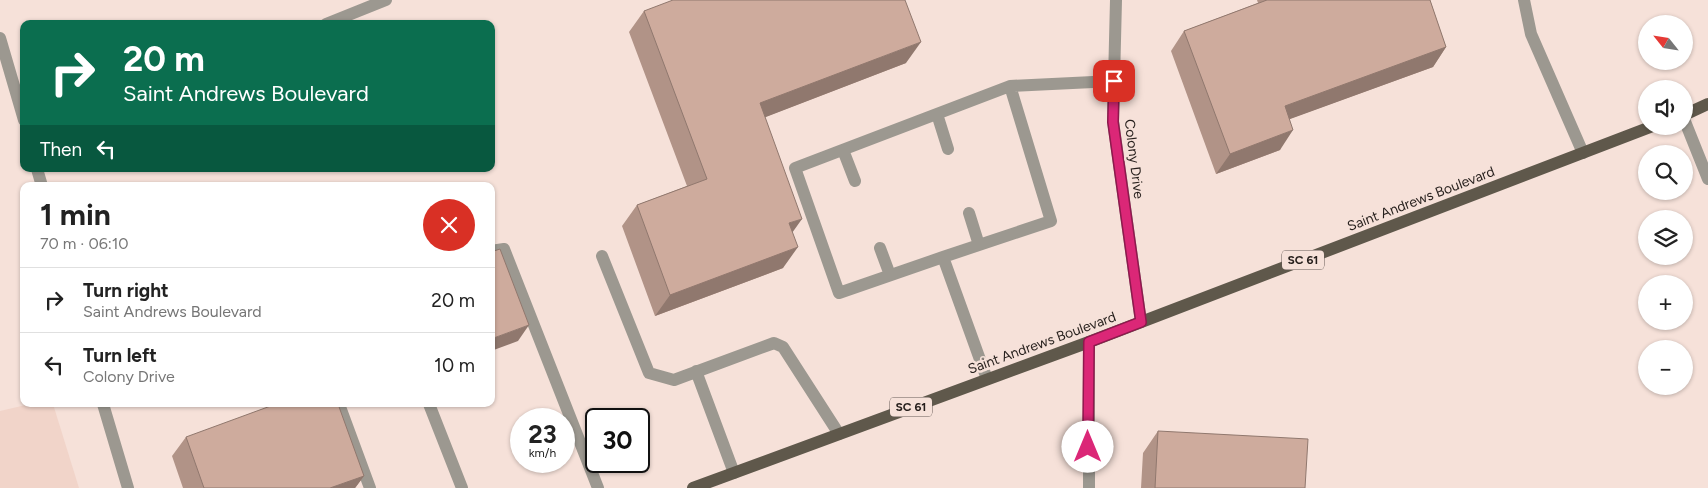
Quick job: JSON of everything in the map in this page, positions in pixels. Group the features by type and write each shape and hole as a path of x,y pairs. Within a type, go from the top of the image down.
{"main road":[{"path":"1693,110 1708,104"},
{"name":"Saint Andrews Boulevard","path":"693,488 1089,342 1638,132"}],"street":[{"path":"336,20 386,0"},
{"name":"Colony Drive","path":"1116,0 1113,122 1141,322"},
{"path":"1524,0 1531,34 1583,153"},
{"path":"0,38 20,106"},
{"path":"1010,86 1051,221 839,293 795,168 1010,86 1114,81"},
{"path":"938,114 948,149"},
{"path":"1690,135 1708,179"},
{"path":"843,150 855,180"},
{"path":"969,213 979,245"},
{"path":"880,248 890,275"},
{"path":"495,251 504,250 598,488"},
{"path":"602,256 649,373 674,380 774,343 783,347 839,434"},
{"path":"943,257 987,379"},
{"path":"1087,486 1089,342"},
{"path":"696,371 734,472"},
{"path":"104,407 128,488"},
{"path":"340,407 370,488"},
{"path":"430,407 462,488"}],"shaded area":[{"path":"20,406 54,407 79,488 0,488 0,411"}],"building":[{"path":"673,0 905,0 921,42 760,103 802,219 789,223 798,247 670,295 637,205 707,179 644,11"},
{"path":"1267,0 1430,0 1446,47 1285,106 1293,130 1230,154 1184,31"},
{"path":"500,249 529,325 495,338 495,251"},
{"path":"268,407 339,407 364,476 330,488 204,488 186,437"},
{"path":"1158,431 1308,439 1305,488 1155,488"}],"route":[{"path":"1088,447 1089,342 1141,322 1113,122 1114,81"}]}
